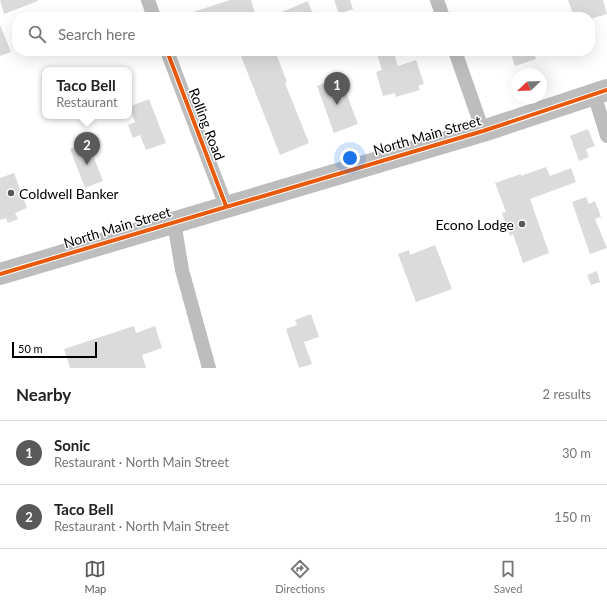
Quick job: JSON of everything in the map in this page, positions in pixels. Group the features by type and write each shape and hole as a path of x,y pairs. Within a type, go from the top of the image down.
{"highway":[{"name":"North Main Street","path":"0,274 483,131 600,92"}],"street":[{"path":"148,0 152,12"},
{"path":"437,0 441,12"},
{"name":"Rolling Road","path":"169,56 226,206"},
{"path":"457,56 483,131"},
{"path":"600,92 607,136"},
{"path":"174,222 182,270 210,368"}],"building":[{"path":"0,0 38,0 38,1 4,14"},
{"path":"230,0 251,0 255,12 193,12"},
{"path":"334,0 350,0 353,9 345,12 338,12"},
{"path":"568,0 603,0 607,14 595,18 595,12 572,12"},
{"path":"308,1 312,12 282,12"},
{"path":"0,25 11,52 0,56"},
{"path":"241,56 277,56 287,82 285,83 309,143 280,155"},
{"path":"378,56 395,56 398,66 416,60 424,84 418,86 420,90 396,97 395,93 383,96 376,72 382,70"},
{"path":"512,56 535,56 536,59 515,66"},
{"path":"340,77 358,124 334,133 317,86"},
{"path":"149,99 166,143 146,150 140,135 133,138 128,125 135,122 132,114 132,106"},
{"path":"588,129 595,146 586,149 589,157 579,161 570,136"},
{"path":"88,142 103,181 85,188 70,149"},
{"name":"Econo Lodge","path":"546,167 550,176 571,168 576,182 530,199 549,253 523,263 513,234 510,236 502,213 506,212 495,183"},
{"name":"Coldwell Banker","path":"14,173 27,208 15,213 18,219 8,223 6,218 0,220 0,178"},
{"path":"586,197 589,204 595,201 601,217 595,219 607,248 590,254 572,202"},
{"path":"435,245 452,289 416,302 398,254 409,250 410,255"},
{"path":"597,271 600,282 591,285 587,275"},
{"path":"311,314 319,337 304,342 312,364 299,368 286,329 297,325 295,320"},
{"path":"134,326 136,333 155,326 162,348 142,355 146,368 70,368 64,349"}],"cycle path":[{"path":"169,56 226,206"},
{"path":"0,274 483,131 607,90"}],"place":[{"name":"Sonic","path":"337,105"},
{"name":"Taco Bell","path":"87,165"},
{"name":"Coldwell Banker","path":"11,193"},
{"name":"Econo Lodge","path":"522,224"}]}
